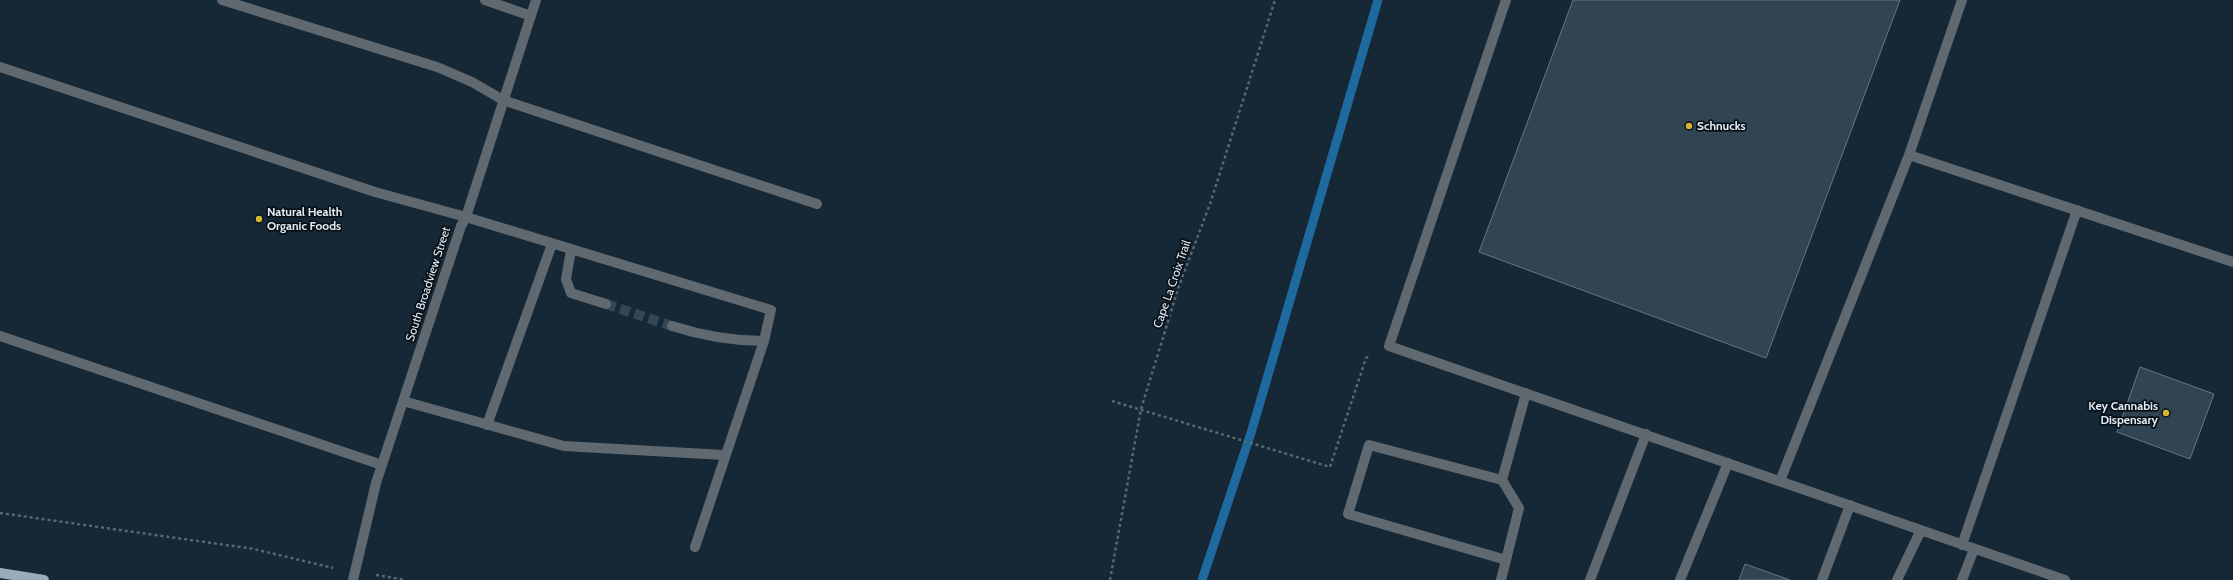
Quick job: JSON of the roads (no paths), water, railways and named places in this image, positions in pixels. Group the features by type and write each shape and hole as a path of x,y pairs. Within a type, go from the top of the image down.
{"main road":[{"path":"0,573 44,580"}],"street":[{"path":"222,0 437,67 472,82 503,100 816,204"},
{"path":"485,0 531,16"},
{"name":"South Broadview Street","path":"353,580 376,483 461,226 466,217 536,0"},
{"path":"1506,0 1389,346 2065,580"},
{"path":"1780,481 1909,155 1962,0"},
{"path":"0,67 375,192 466,217 771,310 764,341 724,455 695,547"},
{"path":"1909,155 2233,262"},
{"path":"1962,545 2077,210"},
{"path":"487,425 552,244"},
{"path":"571,250 566,279 571,293 606,304"},
{"path":"672,326 700,335 733,341 764,341"},
{"path":"0,336 382,465"},
{"path":"1502,480 1526,393"},
{"path":"403,401 564,446 724,455"},
{"path":"1590,580 1646,434"},
{"path":"1501,580 1506,560 1519,508 1502,480 1369,445 1348,514 1506,560"},
{"path":"1680,580 1728,463"},
{"path":"1822,580 1850,505"},
{"path":"1897,580 1921,530"},
{"path":"1962,580 1974,549"}],"waterway":[{"path":"1202,580 1251,433 1378,0"}],"tunnel":[{"path":"606,304 672,326"}],"place":[{"name":"Schnucks","path":"1689,126"},
{"name":"Natural Health Organic Foods","path":"259,219"},
{"name":"Key Cannabis Dispensary","path":"2166,413"}]}
